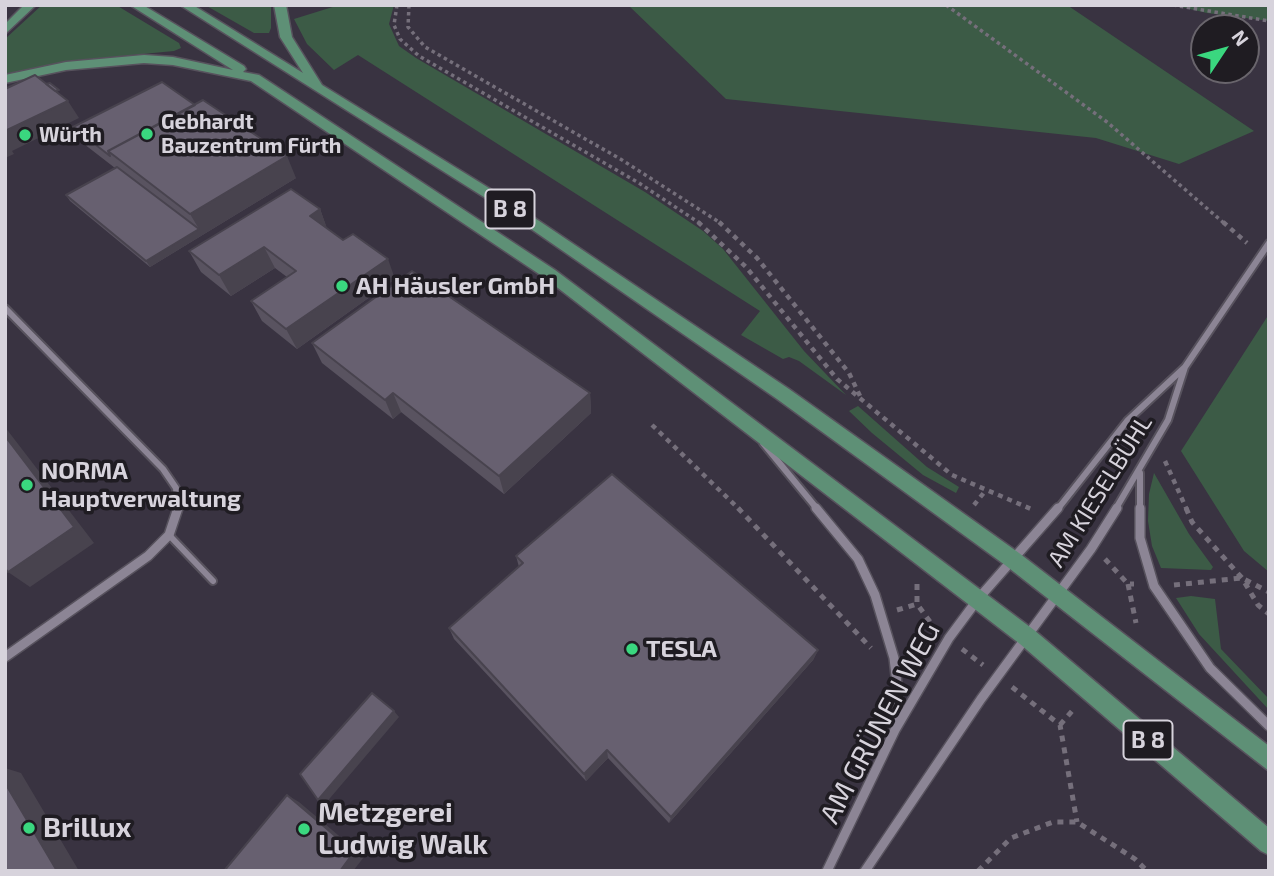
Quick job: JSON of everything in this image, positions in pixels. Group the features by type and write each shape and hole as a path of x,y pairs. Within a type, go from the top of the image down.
{"main road":[{"path":"5,32 31,5"},
{"name":"B 8","path":"135,5 255,79 550,274 1027,637 1269,843"},
{"name":"B 8","path":"185,5 500,201 699,335 1012,559 1269,760"},
{"path":"280,5 286,37 318,87"},
{"path":"5,79 66,66 144,59 213,68 255,79"}],"street":[{"name":"AM KIESELBÜHL","path":"978,599 1061,505 1128,421 1185,367 1269,243"},
{"path":"5,308 163,469 176,488 178,512 169,535 148,556 5,657"},
{"name":"AM KIESELBÜHL","path":"1027,637 1091,550 1154,448 1168,420 1185,367"},
{"path":"746,423 859,559 883,614 894,659 898,693 895,730"},
{"path":"1140,471 1140,538 1154,586 1210,668 1269,726"},
{"name":"AM GRÜNEN WEG","path":"827,871 895,730 949,639 978,599"},
{"path":"865,871 1027,637"}],"lane":[{"path":"169,535 213,581"}],"path":[{"path":"397,5 394,25 400,39 419,57 639,183 708,229 746,267 837,379 923,453 953,475 1025,505"},
{"path":"409,5 408,27 425,47 622,160 703,209 733,232 849,373 860,397"},
{"path":"946,5 1107,122 1260,254"},
{"path":"1173,5 1269,21"},
{"path":"652,425 715,484 866,645 894,659"},
{"path":"1154,448 1168,466 1179,498 1192,522 1242,579 1258,605 1269,614"},
{"path":"1103,558 1128,584 1138,633"},
{"path":"917,573 917,604 935,628"},
{"path":"1172,585 1242,579 1269,593"},
{"path":"1128,584 1141,584"},
{"path":"897,610 917,604"},
{"path":"960,648 1060,725 1077,822"},
{"path":"978,871 1010,838 1053,822 1077,822 1135,859 1147,871"}],"green space":[{"path":"42,5 116,5 179,43 181,48 174,51 69,61 5,74 5,39"},
{"path":"205,5 271,5 271,28 269,33 254,33"},
{"path":"339,5 394,5 389,24 399,46 645,192 703,231 723,249 804,351 846,395 799,361 789,357 783,359 741,335 760,311 358,55 334,70 307,44 294,19"},
{"path":"628,5 1067,5 1254,131 1179,164 1096,138 726,99"},
{"path":"1173,5 1269,5 1269,21 1260,20 1260,14 1207,13"},
{"path":"1269,314 1269,572 1244,551 1181,451"},
{"path":"858,406 927,467 959,487 956,493 923,475 872,433 849,411"},
{"path":"1154,473 1189,534 1213,567 1211,570 1161,568 1152,546 1148,521 1149,494"},
{"path":"1191,596 1215,599 1221,649 1269,699 1269,710 1199,634 1176,598"}],"building":[{"path":"35,75 68,101 5,131 5,89"},
{"path":"162,82 195,105 108,151 110,156 73,127"},
{"path":"50,83 59,90 55,91 46,84"},
{"path":"203,100 287,156 190,214 108,151"},
{"path":"117,167 199,229 146,261 66,195"},
{"path":"291,189 320,209 310,216 343,240 353,234 388,259 286,329 251,301 296,271 264,247 219,275 189,251"},
{"path":"412,271 590,393 499,476 393,393 385,400 312,343"},
{"name":"NORMA Hauptverwaltung","path":"5,436 74,527 8,572 5,568"},
{"name":"TESLA","path":"612,474 818,650 671,817 607,750 584,774 449,628 523,563 516,556"},
{"path":"372,693 394,711 318,800 300,774"},
{"path":"5,783 57,871 5,871"},
{"name":"Metzgerei Ludwig Walk","path":"287,795 354,852 340,871 224,871"}],"place":[{"name":"Gebhardt Bauzentrum Fürth","path":"147,134"},
{"name":"Würth","path":"25,135"},
{"name":"AH Häusler GmbH","path":"342,286"},
{"name":"NORMA Hauptverwaltung","path":"27,485"},
{"name":"TESLA","path":"632,649"},
{"name":"Brillux","path":"29,828"},
{"name":"Metzgerei Ludwig Walk","path":"304,829"}]}
